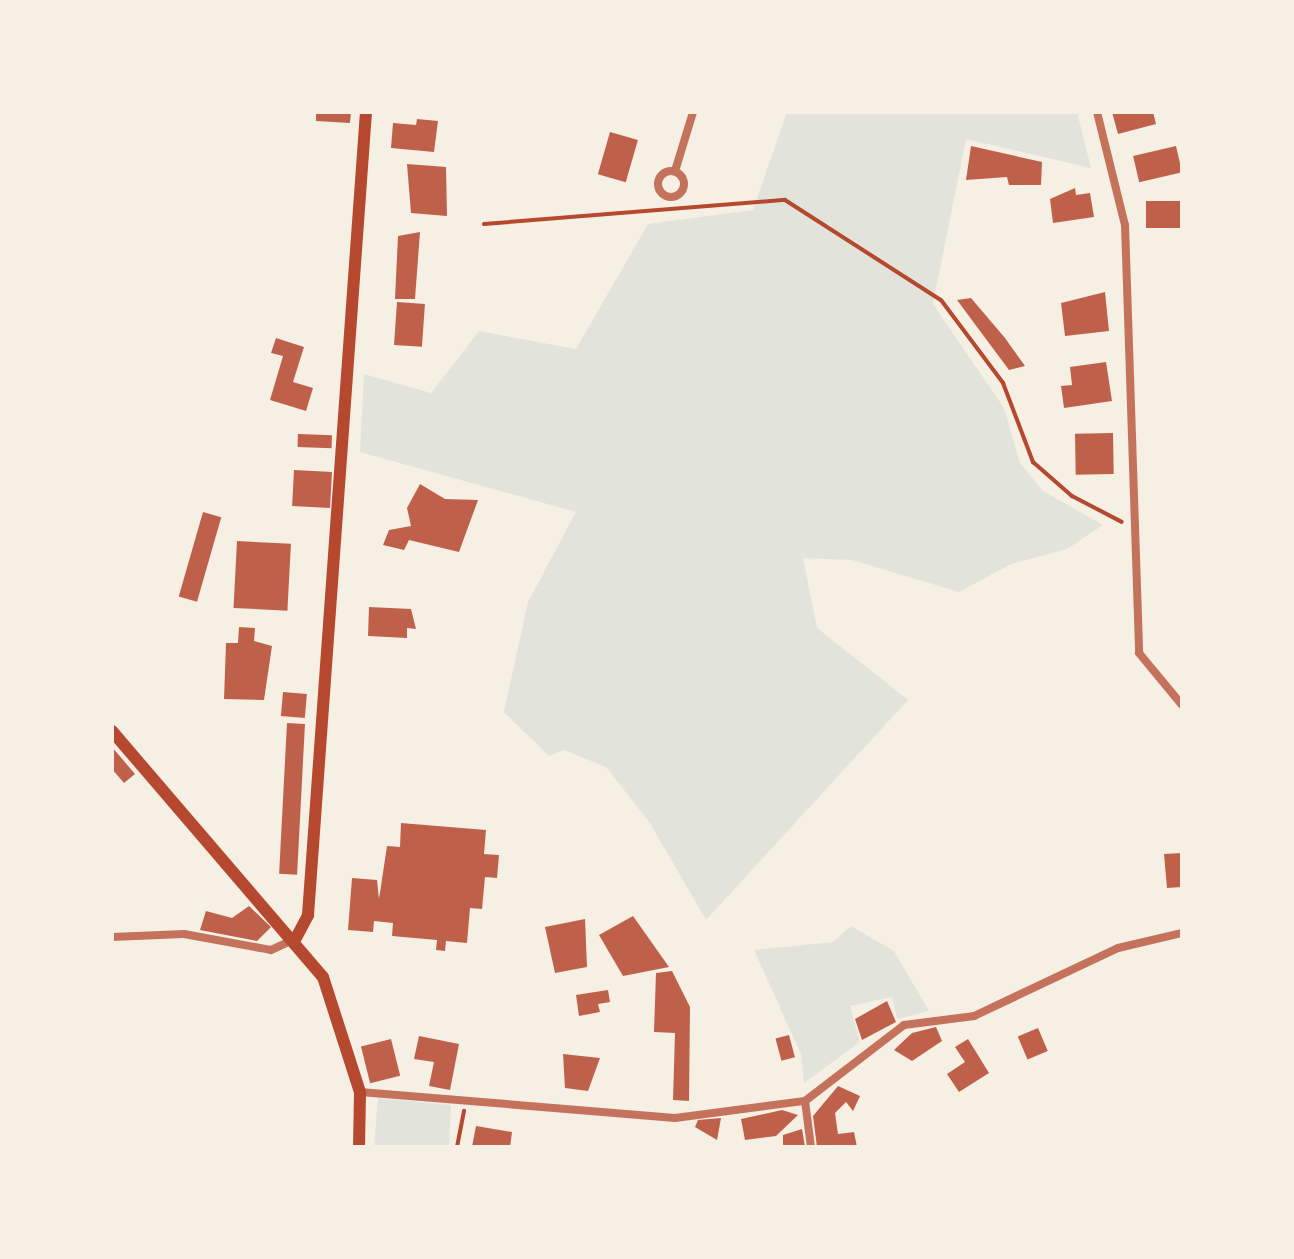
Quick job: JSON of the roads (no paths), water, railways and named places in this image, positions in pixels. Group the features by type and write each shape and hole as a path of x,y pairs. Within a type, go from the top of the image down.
{"main road":[{"path":"296,938 308,915 366,112"},
{"path":"112,731 296,938 323,977 360,1092 359,1147"}],"street":[{"path":"675,171 693,112"},
{"path":"1097,112 1125,225 1131,526 1139,653 1182,705"},
{"path":"360,1092 675,1118 805,1101 904,1025 974,1016 1118,948 1182,933"},
{"path":"112,937 184,934 271,950 296,938"},
{"path":"805,1101 811,1147"}]}
